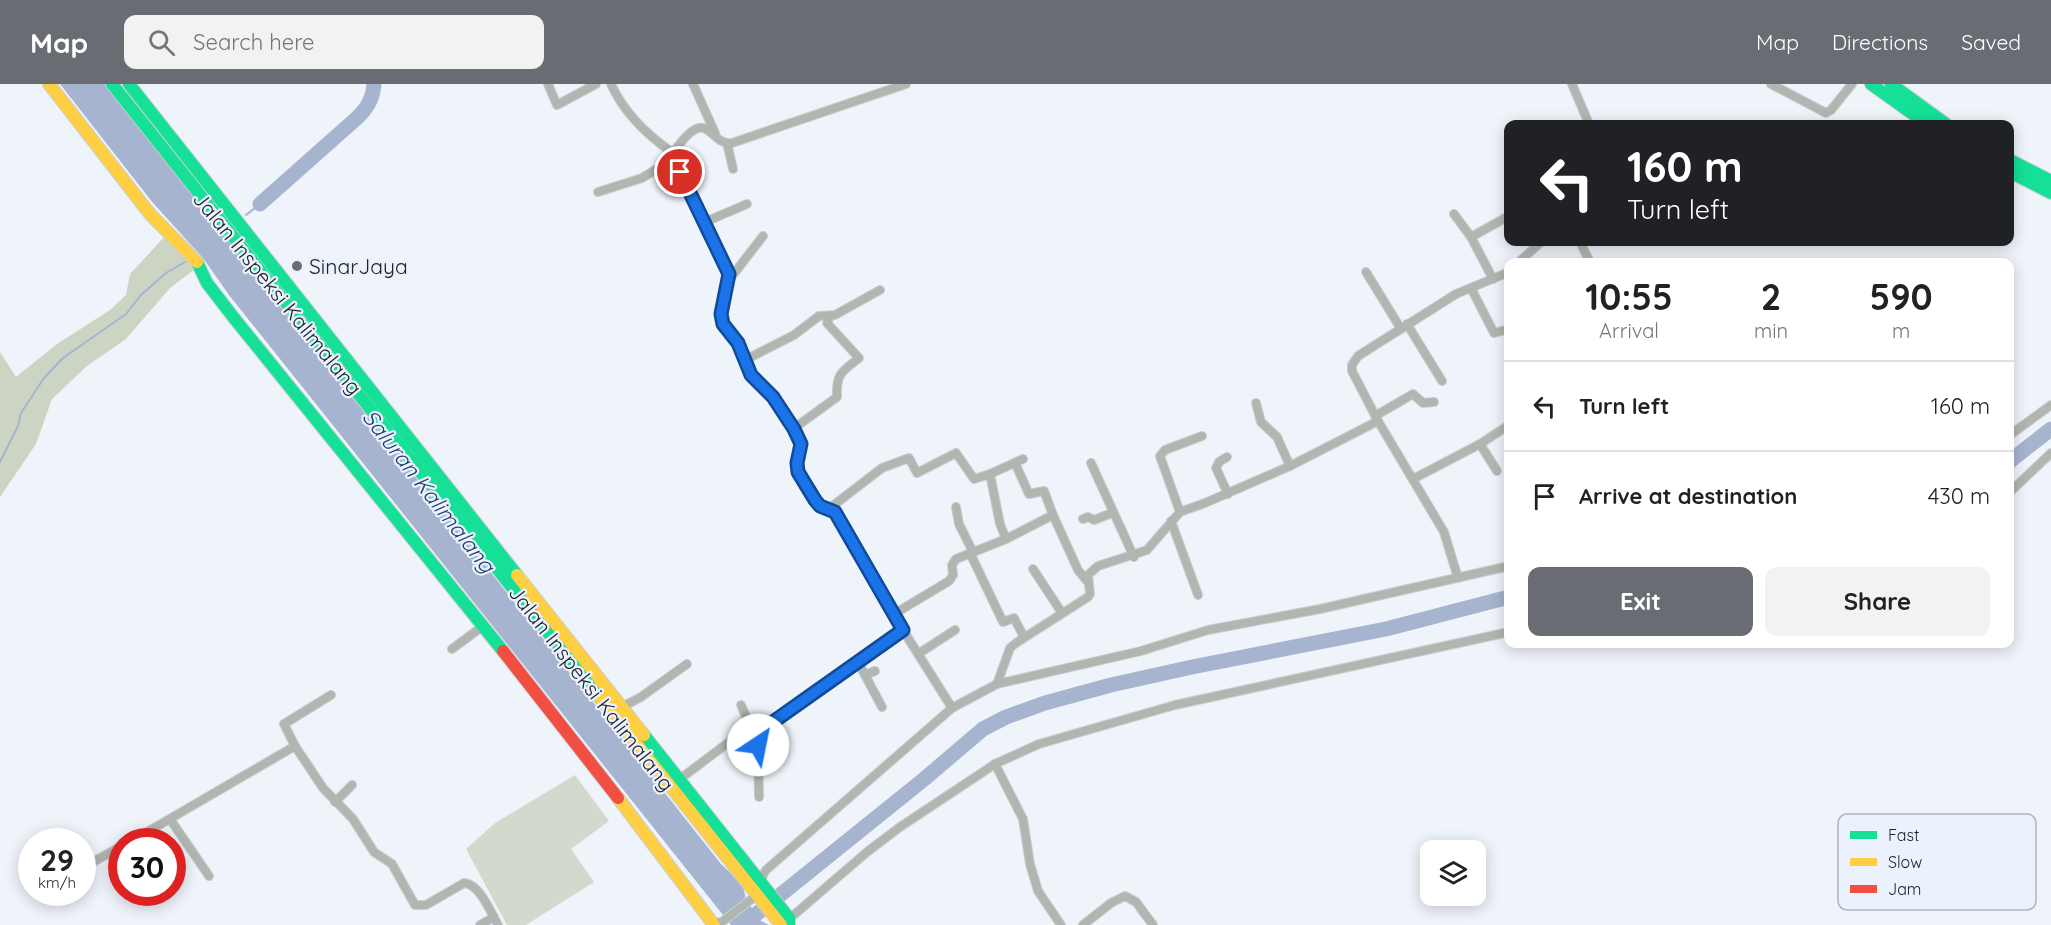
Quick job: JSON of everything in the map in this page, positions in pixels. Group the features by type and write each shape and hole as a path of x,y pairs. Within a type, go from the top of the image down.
{"main road":[{"path":"49,84 150,214 195,258 207,282 234,318 607,782 715,924"},
{"name":"Jalan Inspeksi Kalimalang","path":"112,84 238,242 343,366 482,539 623,706 675,784"},
{"name":"Jalan Inspeksi Kalimalang","path":"129,84 245,229 343,366"},
{"path":"1871,84 1921,120"},
{"path":"1891,84 1940,120"},
{"path":"2014,162 2051,181"},
{"path":"2014,174 2051,193"},
{"name":"Jalan Inspeksi Kalimalang","path":"482,539 611,713 675,784 758,890 786,921"}],"street":[{"path":"548,84 557,105 596,84"},
{"path":"611,84 618,100 628,113 673,156 705,222 714,247 727,269 729,280 721,319 738,343 751,375 773,397 794,429 801,444 797,463 798,472 820,506 830,508 835,512 903,630 952,708"},
{"path":"693,84 715,134"},
{"path":"727,143 906,84"},
{"path":"1572,84 1587,120"},
{"path":"1771,84 1826,113 1852,84"},
{"path":"598,192 642,178 673,156 693,130 699,128 710,129 727,143 733,169"},
{"path":"705,222 747,204"},
{"path":"1454,214 1471,237 1493,279"},
{"path":"1471,237 1504,219"},
{"path":"729,280 763,236"},
{"path":"1523,258 1537,246"},
{"path":"1366,272 1442,381"},
{"path":"1458,578 1444,532 1377,419 1352,371 1352,365 1358,356 1404,327 1471,288 1504,274"},
{"path":"1471,288 1494,333 1504,330"},
{"path":"745,360 794,335 819,316 830,316 880,290"},
{"path":"794,429 837,398 835,384 843,371 859,358 827,323 830,316"},
{"path":"1087,581 1091,571 1098,566 1134,556 1152,546 1180,512 1228,494 1290,466 1377,419 1413,394 1423,403 1434,402"},
{"path":"1256,403 1261,422 1278,437 1290,466"},
{"path":"2014,432 2051,405"},
{"path":"1413,479 1504,428"},
{"path":"1180,512 1160,456 1165,450 1202,436"},
{"path":"1479,444 1497,471"},
{"path":"830,508 882,468 909,458 917,473 956,453 972,478 976,479 1019,461 1029,494 1044,491 1078,570 1087,581 1090,594 1010,648 997,684"},
{"path":"2014,488 2051,453"},
{"path":"1227,457 1219,462 1216,468 1228,494"},
{"path":"1091,463 1112,513 1134,556"},
{"path":"990,474 1000,524 1006,538"},
{"path":"957,507 959,524 1003,622 1014,618 1024,637"},
{"path":"1083,519 1088,517 1094,520 1112,513"},
{"path":"894,614 949,580 953,575 953,562 1053,515"},
{"path":"1171,521 1198,595"},
{"path":"715,924 758,890 766,870 780,857 952,708 997,684 1141,651 1208,630 1320,609 1504,567"},
{"path":"1033,569 1062,613"},
{"path":"452,649 483,626"},
{"path":"675,784 737,736 749,730 760,731 903,630"},
{"path":"918,654 955,630"},
{"path":"786,921 884,840 995,764 1038,744 1128,717 1504,633"},
{"path":"858,662 882,707"},
{"path":"611,713 641,697 687,664"},
{"path":"865,675 875,671"},
{"path":"331,695 284,724 295,746 335,802 352,819 374,852 392,864 416,905 426,904 464,884 470,884 496,921 480,925"},
{"path":"741,705 749,730"},
{"path":"759,797 760,731"},
{"path":"154,828 295,746"},
{"path":"995,764 1023,819 1030,864 1038,891 1061,925"},
{"path":"335,802 352,785"},
{"path":"170,819 209,876"},
{"path":"1083,925 1111,903 1125,896 1136,902 1153,925"}],"shaded area":[{"path":"575,775 609,821 571,849 594,882 526,925 507,925 466,849 495,823"}],"green space":[{"path":"167,234 199,266 170,288 126,339 87,366 52,399 36,444 0,497 0,352 16,377 57,344 110,310 126,295 130,274"}],"water":[{"path":"60,84 105,84 721,864 743,885 746,900 761,921 769,925 731,925 229,295 203,258 153,203"}],"waterway":[{"path":"260,204 365,110 374,84"},
{"path":"246,215 260,204"},
{"path":"0,462 18,426 21,413 44,378 63,358 126,314 141,295 166,273 185,262"},
{"path":"2014,458 2051,429"},
{"path":"744,924 983,729 1006,717 1045,703 1111,685 1386,629 1504,598"}],"traffic: fast":[{"path":"112,84 600,698"},
{"path":"129,84 517,575"},
{"path":"1871,84 1921,120"},
{"path":"1891,84 1940,120"},
{"path":"2014,162 2051,181"},
{"path":"2014,174 2051,193"},
{"path":"197,262 207,283 234,318 503,651"},
{"path":"644,735 789,918 789,925"}],"traffic: slow":[{"path":"49,84 150,214 197,262"},
{"path":"517,575 644,735"},
{"path":"600,698 781,925"},
{"path":"618,798 714,925"}],"traffic: jam":[{"path":"503,651 618,798"}],"place":[{"name":"SinarJaya","path":"297,266"}],"route":[{"path":"680,172 705,222 714,247 729,274 721,314 723,324 738,343 754,380 770,393 794,429 801,444 797,463 798,472 820,506 830,508 835,512 903,630 760,731 758,745"}],"water label":[{"name":"Saluran Kalimalang","path":"429,491"}]}
